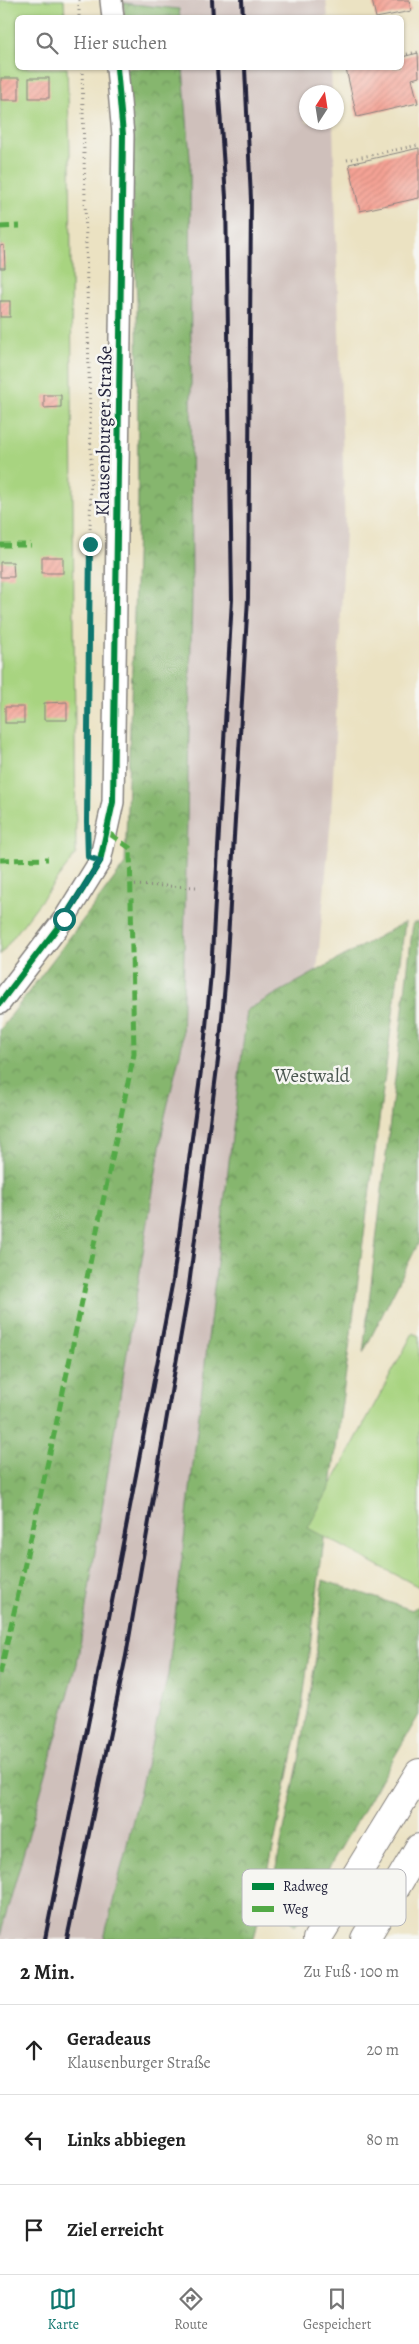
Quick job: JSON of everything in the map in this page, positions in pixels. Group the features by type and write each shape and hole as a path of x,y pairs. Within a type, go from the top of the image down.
{"main road":[{"path":"360,1869 419,1773"},
{"path":"406,1870 419,1848"},
{"path":"317,1939 325,1926"},
{"path":"365,1939 373,1926"}],"street":[{"path":"111,0 113,15"},
{"name":"Klausenburger Straße","path":"0,1003 64,919 100,861 113,802 122,135 117,70"}],"path":[{"path":"79,0 79,15"},
{"path":"404,55 419,52"},
{"path":"82,70 91,458 89,604"},
{"path":"346,160 419,145"},
{"path":"130,885 199,887"}],"shaded area":[{"path":"123,0 326,0 328,15 124,15"},
{"path":"126,70 331,70 332,85 299,85 299,130 333,130 345,531 331,818 295,1214 158,1897 242,1904 242,1926 254,1926 246,1939 0,1939 0,1708 125,864 138,502 137,300"}],"green space":[{"path":"0,0 64,0 65,15 15,15 15,70 67,70 70,149 76,854 0,955"},
{"path":"124,3 179,9 180,15 124,15"},
{"path":"126,70 183,70 190,157 192,597 182,1045 165,1116 77,1664 0,1936 0,1030 125,864 138,502 137,300"},
{"name":"Westwald","path":"405,922 301,1715 269,1869 242,1869 242,1926 257,1926 254,1939 104,1939 168,1675 247,1010"},
{"path":"419,922 419,1242 363,1353 413,923"},
{"path":"413,1333 419,1336 419,1587 308,1528"},
{"path":"323,1580 412,1610 419,1605 419,1715 328,1869 276,1869 299,1760 316,1657"}],"building":[{"path":"372,0 409,0 411,11 391,15 375,15"},
{"path":"418,53 419,77 412,79 418,103 357,117 346,70 404,70 404,56"},
{"path":"1,78 19,78 19,100 1,100"},
{"path":"29,78 49,78 49,98 29,98"},
{"path":"419,148 419,198 360,211 349,164"},
{"path":"4,245 5,268 0,268 0,246"},
{"path":"0,301 10,301 10,317 0,317"},
{"path":"44,395 61,395 61,407 44,408"},
{"path":"42,557 63,557 63,573 42,573"},
{"path":"0,562 13,562 14,577 0,577"},
{"path":"67,702 67,720 44,720 44,703"},
{"path":"5,707 24,707 24,723 5,723"}],"railway":[{"path":"212,0 213,15"},
{"path":"242,0 243,15"},
{"path":"45,1939 102,1654 173,1280 204,1048 211,973 232,599 226,197 217,70"},
{"path":"67,1939 126,1656 188,1293 219,1052 226,973 248,598 251,200 245,70"}],"marked path":[{"path":"0,227 20,226"},
{"path":"0,545 31,545"},
{"path":"0,1674 52,1444 134,1054 130,848 107,832"},
{"path":"0,860 48,859"}],"cycle path":[{"path":"0,1003 64,919 100,861 113,802 123,135 117,70"}],"route":[{"path":"64,919 100,861 88,857 90,544"}]}
